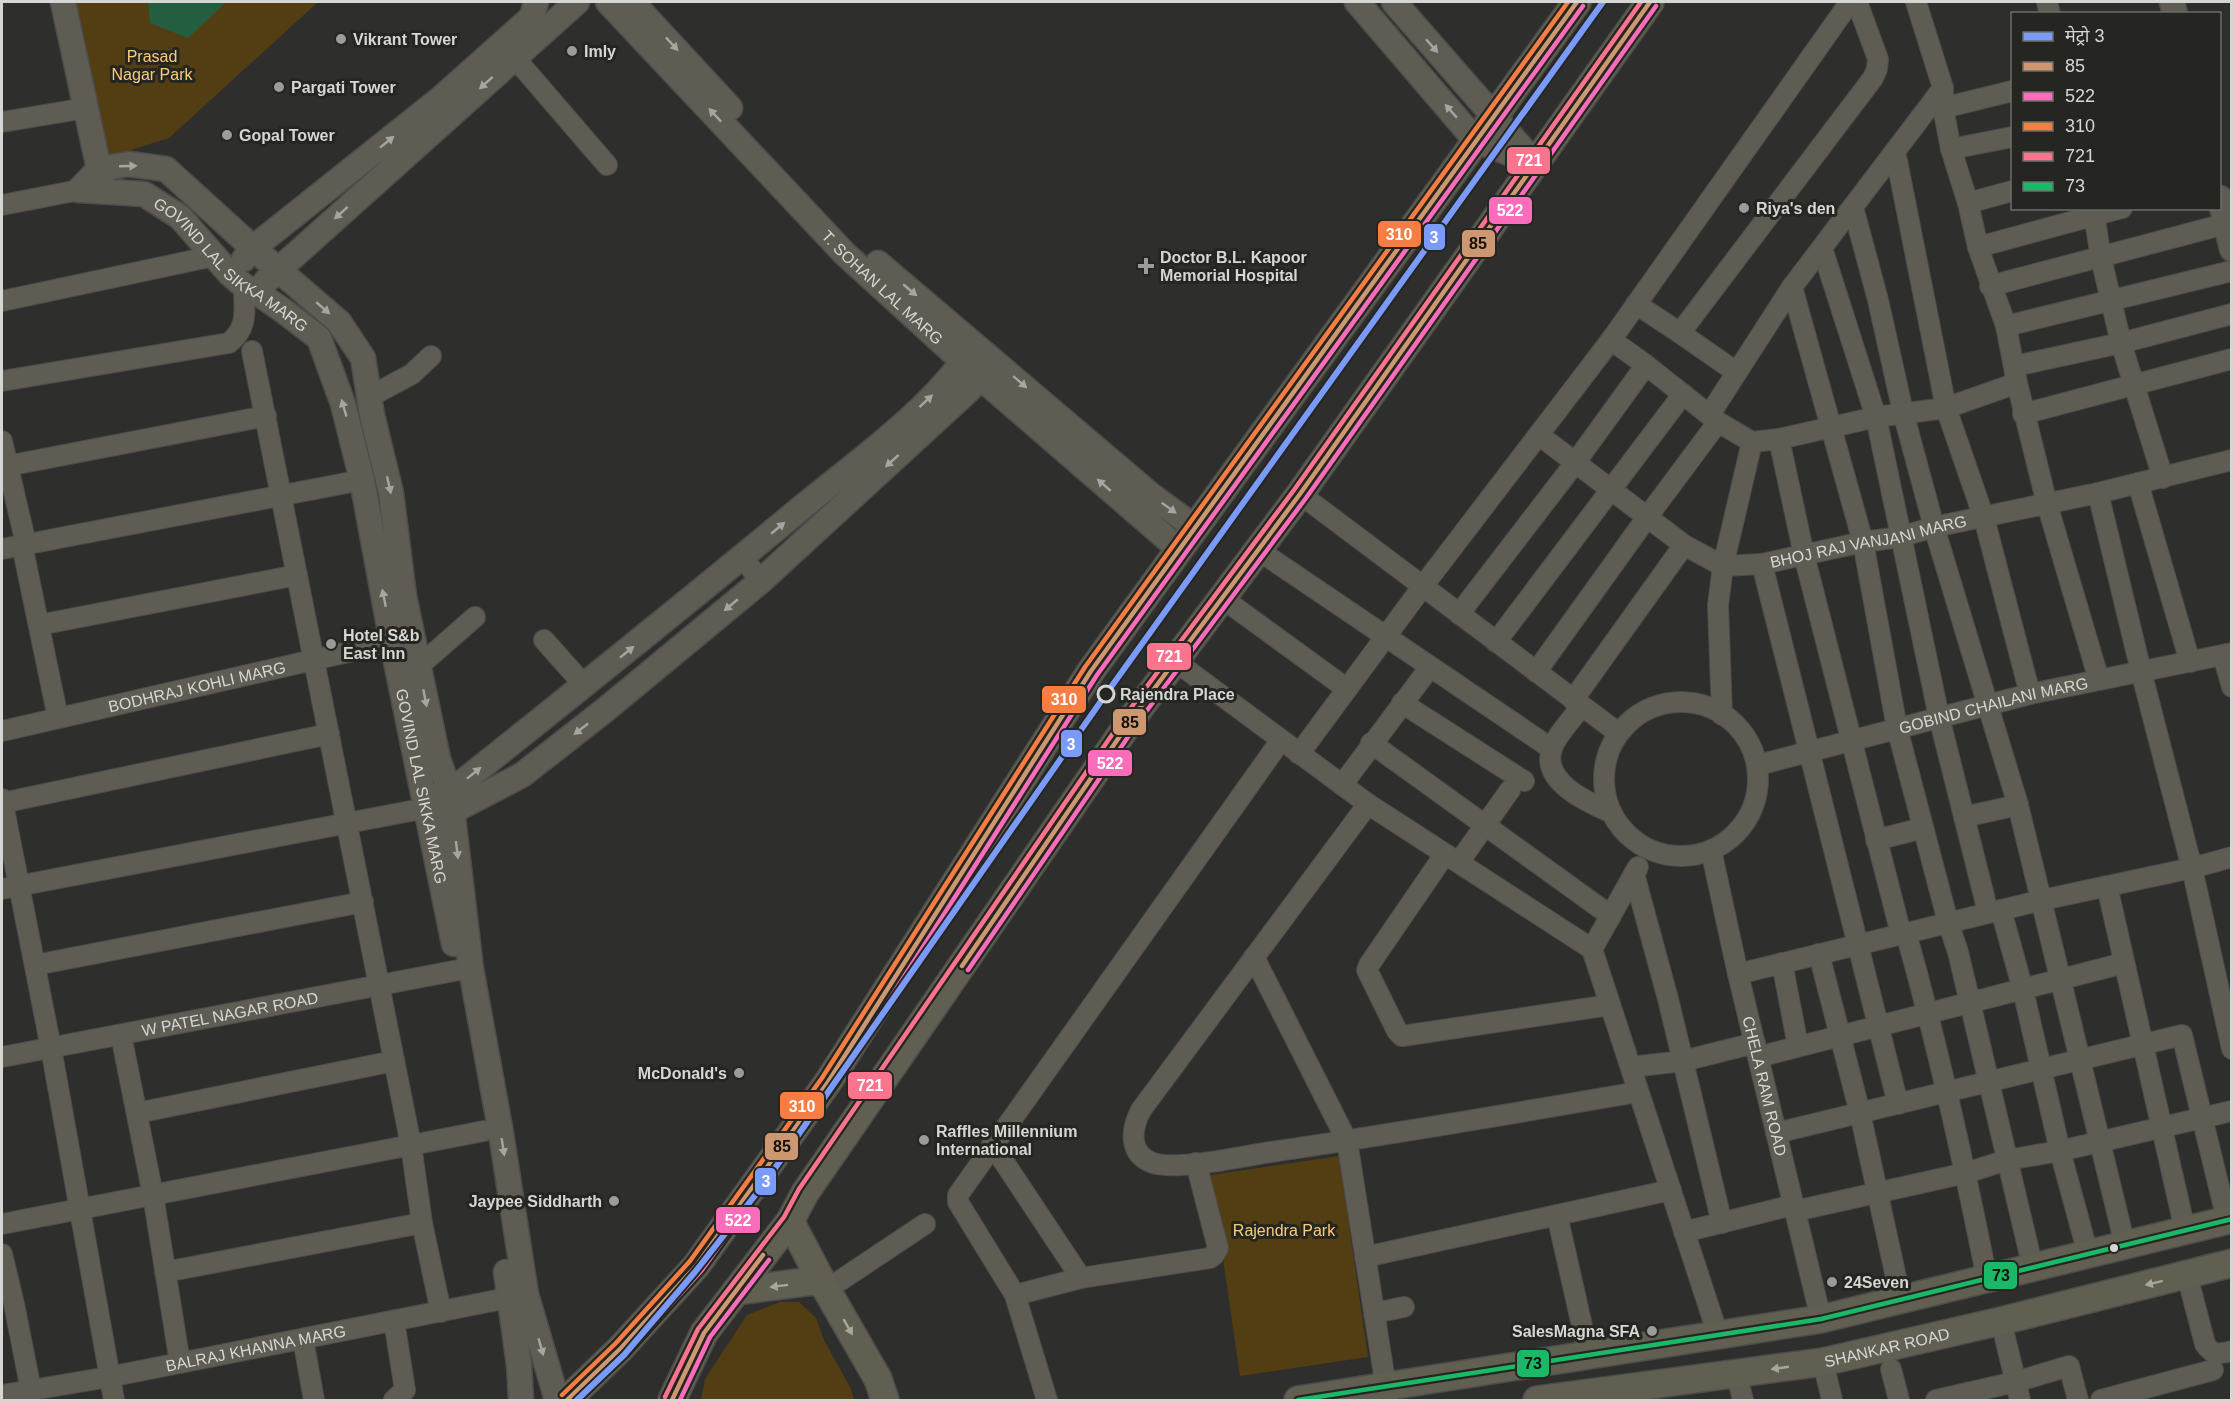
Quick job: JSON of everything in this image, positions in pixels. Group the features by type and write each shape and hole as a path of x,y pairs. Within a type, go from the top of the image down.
{"main road":[{"path":"567,1401 621,1348 703,1257 828,1082 1090,671 1577,2"},
{"path":"672,1401 704,1333 790,1221 805,1193 1133,717 1300,494 1650,2"},
{"path":"1298,1401 1387,1394 1821,1319 2229,1220"},
{"path":"790,1221 878,1379 885,1401"},
{"name":"SHANKAR ROAD","path":"1537,1401 1670,1392 1736,1373 1823,1362 2001,1321 2232,1263"},
{"path":"736,1291 824,1285"}],"street":[{"path":"63,2 101,180"},
{"path":"2,380 229,343 239,335 243,328 236,277 254,248 440,99 532,17 536,2"},
{"path":"2,301 236,277 279,269 577,2"},
{"name":"T. SOHAN LAL MARG","path":"608,2 844,253 979,361 1196,528"},
{"name":"T. SOHAN LAL MARG","path":"632,2 862,250 1180,550"},
{"path":"1357,2 1476,141 1534,162"},
{"path":"1394,2 1534,162"},
{"path":"1299,754 1423,586 1611,340 1850,2"},
{"path":"1680,333 1873,78 1878,59 1857,2"},
{"path":"1916,2 1942,88 1943,108 1951,149 1968,202 1990,286 2006,326 2024,414 2047,504 2099,680"},
{"path":"514,57 607,165"},
{"path":"1536,672 1648,516 1714,418 1736,372 1792,287 1942,88"},
{"path":"1943,108 2011,92"},
{"path":"1475,95 1511,93"},
{"path":"2,122 86,108"},
{"path":"1951,149 2011,136"},
{"path":"1894,151 1946,408 1983,518 2030,694"},
{"name":"GOVIND LAL SIKKA MARG","path":"79,190 129,164 166,169 339,322 363,358 369,397 391,493 404,596 438,759 452,802 471,969 501,1133 518,1296 521,1401"},
{"name":"GOVIND LAL SIKKA MARG","path":"101,180 144,194 180,217 236,277 319,339 343,404 362,480 422,809 459,970 484,1131 518,1296 557,1401"},
{"path":"2,205 79,190"},
{"path":"1968,202 2011,191"},
{"path":"2221,202 2232,249"},
{"path":"1852,207 1878,300 1903,412 1934,527 2018,805 2125,1245"},
{"path":"1978,247 2093,212 2121,343 2163,477"},
{"path":"1990,286 2226,224"},
{"path":"1822,248 1876,417 1939,717 1964,817 2023,990 2060,1151 2088,1254"},
{"path":"2006,326 2232,271"},
{"path":"1792,287 1863,542 1897,728 1958,952 2033,1268"},
{"path":"1636,304 1736,372"},
{"path":"1611,340 1646,364 1714,418 1752,442 1779,439 1903,412 1946,408 2016,375 2121,343 2232,314"},
{"path":"252,351 348,823 411,1145 422,1223 441,1312"},
{"path":"369,397 412,374 431,356"},
{"path":"2024,414 2232,359"},
{"path":"452,802 584,685 898,427 949,380 979,361"},
{"path":"11,887 422,809 452,802 522,775 605,710 761,581 979,361"},
{"path":"1459,614 1575,463 1646,364"},
{"path":"1496,642 1683,394"},
{"path":"7,466 266,416"},
{"path":"1539,435 1684,545 1723,566"},
{"path":"1779,439 1804,555 1876,840 1928,1012 1966,1173 1987,1279"},
{"path":"2,441 58,718"},
{"path":"1722,715 1718,605 1723,566 1752,442"},
{"name":"BHOJ RAJ VANJANI MARG","path":"1723,566 1762,564 1863,542 1900,537 1934,527 2098,493 2232,459"},
{"path":"2,549 362,480"},
{"path":"2138,483 2190,662"},
{"path":"2098,493 2192,868 2232,1049"},
{"path":"1300,494 1617,732"},
{"path":"1612,813 1580,799 1568,790 1554,770 1551,760 1552,749 1577,703 1684,545"},
{"path":"1258,550 1552,749"},
{"path":"742,557 761,581"},
{"path":"1762,564 1898,1104"},
{"path":"39,625 297,575"},
{"path":"1222,598 1347,689"},
{"path":"419,666 475,616"},
{"path":"544,640 584,685"},
{"name":"BODHRAJ KOHLI MARG","path":"2,731 392,642"},
{"path":"2227,654 2232,687"},
{"name":"GOBIND CHAILANI MARG","path":"1758,765 2030,694 2227,654"},
{"path":"1175,661 1368,804 1593,949 1718,1335"},
{"path":"1342,785 1371,743 1430,667"},
{"path":"1681,702 1708,706 1731,720 1748,740 1758,765 1758,789 1750,815 1734,836 1711,850 1685,857 1648,849 1626,834 1612,813 1604,785 1607,759 1617,732 1654,707 1681,702"},
{"path":"1402,703 1517,786 1485,826 1452,858 1369,965 1367,970 1397,1031 1402,1036 1610,1005"},
{"path":"114,1401 35,965 11,887 2,801 329,734"},
{"path":"1047,1401 1015,1295 957,1199 993,1144 1281,740"},
{"path":"1371,743 1611,916"},
{"path":"1368,804 1141,1110 1134,1125 1134,1146 1139,1154 1153,1162 1196,1163 1347,1141 1638,1092"},
{"path":"1964,817 2018,805"},
{"path":"1876,840 1923,828"},
{"path":"1593,949 1648,849"},
{"name":"CHELA RAM ROAD","path":"1711,850 1738,974 1821,1319"},
{"path":"1738,974 1948,922 2232,857"},
{"path":"1634,874 1722,1223"},
{"path":"2108,886 2186,1230"},
{"path":"35,965 363,902"},
{"path":"1819,954 1860,1113 1900,1300"},
{"path":"1254,957 1347,1141 1387,1394"},
{"path":"1782,963 1798,1047"},
{"path":"1631,1068 1756,1050 1798,1047 2124,963"},
{"name":"W PATEL NAGAR ROAD","path":"2,1057 459,970"},
{"path":"121,1035 153,1195 180,1363"},
{"path":"1776,1133 2182,1035 2229,1220"},
{"path":"137,1113 394,1061"},
{"path":"1684,1232 1877,1193 1966,1173 2007,1160 2060,1151 2232,1111"},
{"path":"2,1219 79,1209 484,1131"},
{"path":"993,1144 1082,1278"},
{"path":"1015,1295 1082,1278 1214,1256 1218,1248 1196,1163"},
{"path":"1365,1257 1671,1190"},
{"path":"1557,1215 1559,1263 1585,1340"},
{"path":"165,1272 422,1223"},
{"path":"824,1285 925,1224"},
{"path":"2,1254 8,1305 31,1390"},
{"path":"2187,1275 2205,1344 2210,1352 2218,1354 2232,1351"},
{"name":"BALRAJ KHANNA MARG","path":"2,1395 109,1377 518,1296"},
{"path":"1374,1313 1404,1307"},
{"path":"394,1321 405,1390 394,1401"},
{"path":"2001,1321 2018,1391"},
{"path":"303,1339 314,1401"},
{"path":"1823,1362 1832,1401"},
{"path":"1937,1400 2018,1391 2069,1366 2078,1401"},
{"path":"1891,1369 1899,1401"},
{"path":"2100,1401 2158,1393 2213,1370"},
{"path":"1736,1373 1743,1401"}],"green space":[{"name":"Prasad Nagar Park","path":"76,2 318,2 169,138 105,158"},
{"name":"Rajendra Park","path":"1339,1156 1368,1357 1240,1376 1211,1175"},
{"path":"780,1302 799,1302 816,1318 824,1340 851,1389 854,1400 701,1400 705,1379 747,1315"}],"shaded area":[{"path":"148,2 226,2 188,38 150,23"}],"metro line":[{"name":"3","path":"577,1400 624,1355 695,1272 764,1184 1106,694 1603,2"}],"transit line":[{"name":"310","path":"562,1395 616,1343 690,1261 822,1078 1085,667 1568,2"},
{"name":"85","path":"567,1400 621,1348 696,1266 828,1082 1091,671 1577,2"},
{"name":"721","path":"665,1397 698,1329 784,1217 799,1189 1127,713 1294,490 1641,2"},
{"name":"85","path":"962,966 1133,717 1300,494 1650,2"},
{"name":"522","path":"577,1400 627,1353 702,1270 834,1086 1097,675 1583,6"},
{"name":"522","path":"968,970 1139,721 1306,498 1656,6"},
{"name":"73","path":"1298,1400 1821,1319 2232,1219"},
{"name":"85","path":"672,1400 704,1333 763,1255"},
{"name":"522","path":"680,1400 710,1337 769,1260"}],"place":[{"name":"Vikrant Tower","path":"341,39"},
{"name":"Imly","path":"572,51"},
{"name":"Pargati Tower","path":"279,87"},
{"name":"Gopal Tower","path":"227,135"},
{"name":"Riya's den","path":"1744,208"},
{"name":"Doctor B.L. Kapoor Memorial Hospital","path":"1146,266"},
{"name":"Hotel S&b East Inn","path":"331,644"},
{"name":"Rajendra Place","path":"1106,694"},
{"name":"McDonald's","path":"739,1073"},
{"name":"Raffles Millennium International","path":"924,1140"},
{"name":"Jaypee Siddharth","path":"614,1201"},
{"name":"24Seven","path":"1832,1282"},
{"name":"SalesMagna SFA","path":"1652,1331"}]}
